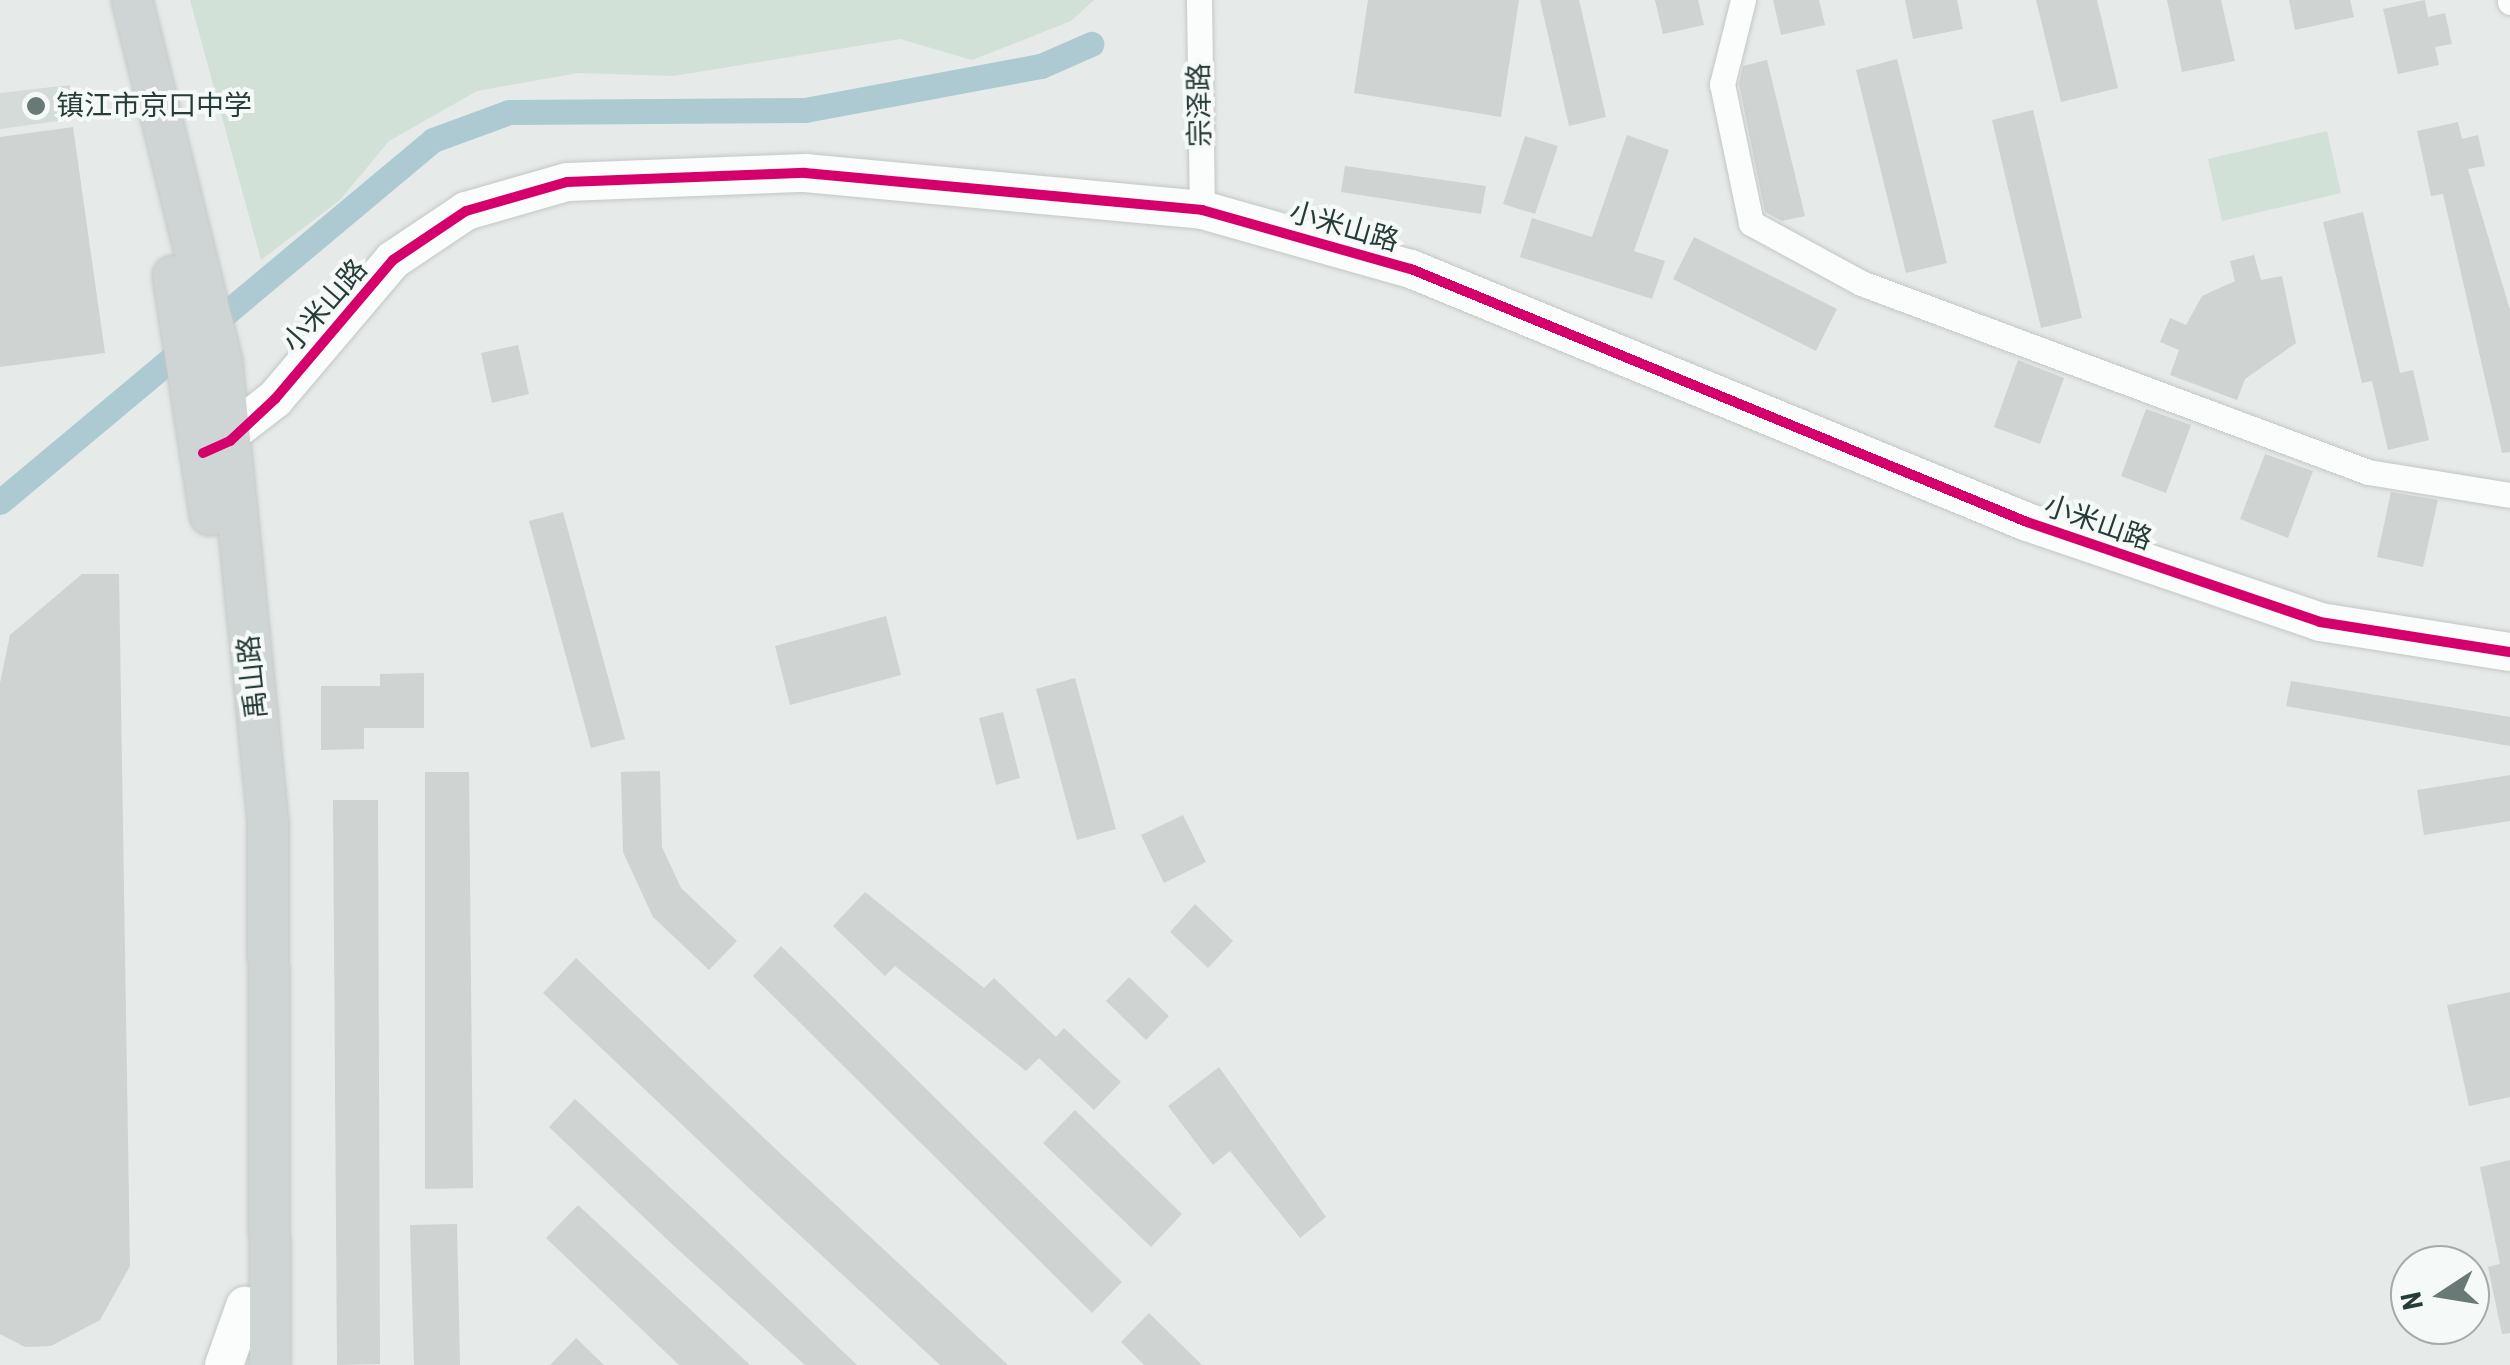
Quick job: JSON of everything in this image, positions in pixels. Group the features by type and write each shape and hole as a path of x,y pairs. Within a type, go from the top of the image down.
{"main road":[{"name":"禹山路","path":"108,0 186,278"},
{"name":"禹山路","path":"132,0 207,369 268,825 270,1365"},
{"name":"禹山路","path":"216,447 247,826 245,1365"}],"street":[{"name":"宗泽路","path":"1198,0 1202,210"},
{"path":"1743,0 1722,84 1752,223 1861,283 2368,472 2510,495"},
{"name":"小米山路","path":"216,447 394,260 466,210 567,182 805,172 1202,210 1411,269 2027,522 2320,622 2510,652"},
{"path":"224,1365 245,1306"}],"shaded area":[{"path":"190,0 1094,0 1071,21 972,60 900,39 673,76 578,73 477,91 389,141 340,200 261,260"},
{"name":"镇江市京口中学","path":"70,85 73,119 0,129 0,93"},
{"path":"2327,131 2341,193 2222,221 2208,159"}],"building":[{"path":"1368,0 1519,0 1501,117 1354,93"},
{"path":"1540,0 1579,0 1606,117 1569,126"},
{"path":"1655,0 1698,0 1704,25 1663,34"},
{"path":"1773,0 1819,0 1825,25 1781,35"},
{"path":"1905,0 1957,0 1963,29 1913,39"},
{"path":"2036,0 2097,0 2118,88 2061,102"},
{"path":"2167,0 2221,0 2235,61 2182,72"},
{"path":"2289,0 2350,0 2354,17 2295,30"},
{"path":"2425,0 2428,17 2445,13 2452,44 2435,47 2439,65 2398,74 2383,9"},
{"path":"1897,59 1947,263 1906,273 1856,70"},
{"path":"1767,60 1805,216 1782,221 1765,212 1739,84 1743,66"},
{"path":"2033,110 2082,318 2041,328 1992,120"},
{"path":"2458,122 2462,139 2478,135 2485,166 2468,169 2510,310 2510,452 2502,453 2443,194 2431,196 2417,131"},
{"path":"73,127 105,353 0,367 0,137"},
{"path":"1627,135 1669,150 1634,251 1665,261 1652,299 1520,257 1532,218 1592,237"},
{"path":"1525,136 1558,146 1535,214 1503,204"},
{"path":"1345,166 1486,186 1481,214 1341,192"},
{"path":"2363,212 2400,373 2413,370 2429,440 2388,450 2372,381 2362,383 2323,222"},
{"path":"1694,237 1837,309 1816,351 1673,279"},
{"path":"2254,255 2261,280 2282,276 2296,343 2245,379 2237,400 2170,375 2179,350 2160,342 2170,318 2186,325 2202,296 2235,281 2230,261"},
{"path":"518,345 529,394 492,403 481,353"},
{"path":"2018,360 2064,378 2040,444 1994,427"},
{"path":"2146,409 2191,425 2166,493 2121,476"},
{"path":"2265,454 2313,471 2288,538 2240,519"},
{"path":"2391,492 2438,500 2423,567 2377,557"},
{"path":"563,512 625,739 591,748 529,521"},
{"path":"82,574 119,574 130,1266 100,1320 51,1346 25,1347 0,1334 0,683 10,635"},
{"path":"886,616 901,675 790,705 775,646"},
{"path":"424,673 424,728 364,728 364,749 321,750 321,686 380,686 380,674"},
{"path":"1075,678 1116,829 1077,840 1036,689"},
{"path":"2291,681 2510,717 2510,746 2286,706"},
{"path":"1003,712 1020,778 996,785 979,718"},
{"path":"660,771 662,847 681,888 737,941 709,970 653,917 623,852 621,772"},
{"path":"425,772 469,772 473,1188 425,1189"},
{"path":"2510,775 2510,821 2424,835 2417,790"},
{"path":"333,800 378,800 380,1364 337,1365"},
{"path":"1183,815 1206,862 1164,883 1141,835"},
{"path":"865,892 984,988 994,978 1056,1037 1064,1028 1121,1082 1094,1110 1039,1058 1026,1071 895,966 885,976 833,926"},
{"path":"1195,904 1233,941 1208,968 1170,932"},
{"path":"781,946 1122,1282 1092,1313 753,976"},
{"path":"576,958 1008,1365 940,1365 751,1190 543,993"},
{"path":"1129,977 1169,1016 1146,1040 1106,1001"},
{"path":"2510,992 2510,1097 2469,1106 2447,1005"},
{"path":"1219,1067 1326,1217 1300,1238 1230,1151 1213,1165 1168,1106"},
{"path":"575,1099 857,1365 805,1365 673,1245 549,1127"},
{"path":"1075,1110 1182,1214 1151,1247 1043,1143"},
{"path":"2510,1160 2510,1333 2502,1334 2490,1277 2490,1266 2500,1264 2480,1167"},
{"path":"578,1205 750,1365 679,1365 546,1238"},
{"path":"457,1224 460,1365 414,1365 410,1225"},
{"path":"1149,1313 1202,1365 1144,1365 1121,1342"},
{"path":"576,1338 604,1365 550,1365"}],"waterway":[{"path":"0,502 433,140 509,112 805,110 1041,66 1091,44"}],"cycle path":[{"path":"203,453 230,441 275,399 393,260 466,211 567,182 805,173 1202,210 1411,269 2027,522 2320,622 2510,652"}],"place":[{"name":"镇江市京口中学","path":"36,106"}]}
